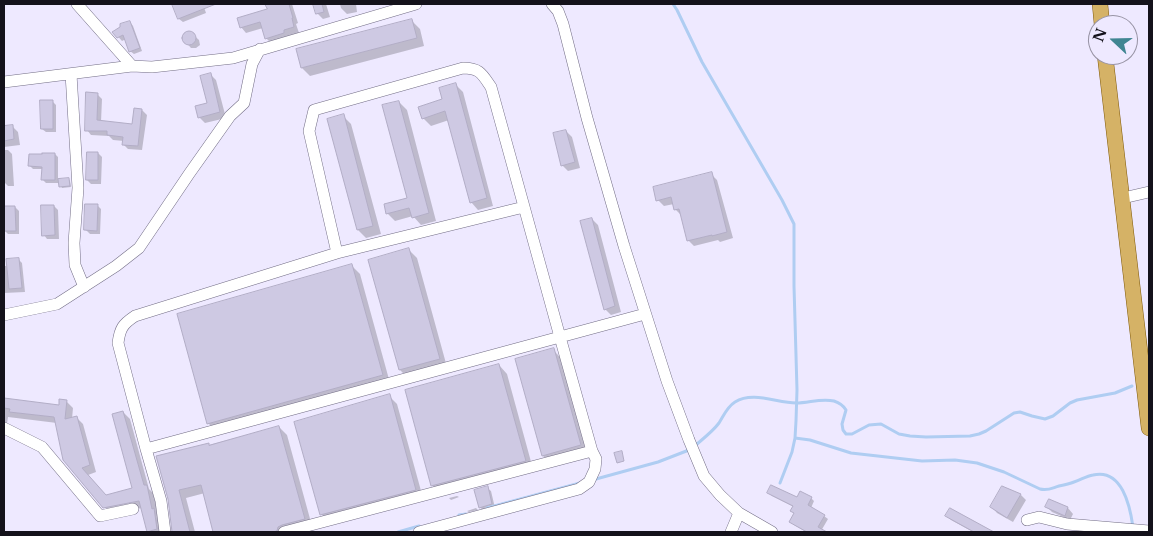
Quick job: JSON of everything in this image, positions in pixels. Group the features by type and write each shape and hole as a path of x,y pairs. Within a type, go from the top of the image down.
{"main road":[{"path":"1106,65 1149,428"}],"street":[{"path":"77,4 132,66"},
{"path":"4,82 132,66 152,67 233,58 416,4"},
{"path":"552,4 558,11 563,24 587,118 645,314 667,381 704,476 720,495 740,513 772,532"},
{"path":"4,315 57,304 140,248 230,116 244,103 252,64 260,49"},
{"path":"337,253 309,131 314,110 463,68 471,68 482,72 491,87 560,337 592,450 596,458 595,469 590,482 579,489 419,532"},
{"path":"71,74 78,188 74,243 75,265 84,287"},
{"path":"1123,198 1149,192"},
{"path":"165,532 161,501 118,343 119,334 124,323 135,316 337,253 524,207"},
{"path":"146,449 645,314"},
{"path":"4,428 42,447 100,516 133,509"},
{"path":"284,532 592,450"},
{"path":"731,532 740,513"},
{"path":"1027,520 1039,517 1067,524 1149,531"}],"building":[{"path":"172,4 216,4 178,19"},
{"path":"265,4 289,4 294,27 284,30 284,33 265,39 260,22 240,28 237,18 267,9"},
{"path":"313,4 322,4 324,12 316,14"},
{"path":"412,19 417,38 301,68 296,49"},
{"path":"130,21 140,48 129,52 123,35 117,38 112,32 120,27 120,24"},
{"path":"186,31 192,31 196,38 192,45 186,45 182,41 182,35"},
{"path":"211,73 220,112 198,118 195,106 207,103 200,76"},
{"path":"456,83 487,198 470,203 445,111 422,119 418,107 442,99 439,88"},
{"path":"86,92 98,93 97,120 132,124 134,108 142,109 138,146 122,145 123,137 107,135 107,131 85,131"},
{"path":"40,100 53,100 53,129 41,129"},
{"path":"399,101 429,213 412,218 409,208 386,214 384,204 407,198 382,105"},
{"path":"344,114 373,226 357,230 327,119"},
{"path":"13,125 14,139 4,141 4,126"},
{"path":"566,130 575,162 561,166 553,133"},
{"path":"87,152 98,152 98,180 86,180"},
{"path":"55,153 55,180 41,180 42,167 28,166 29,154"},
{"path":"712,172 727,232 687,241 679,209 674,210 671,197 656,201 653,187"},
{"path":"69,178 70,186 59,187 58,179"},
{"path":"85,204 98,204 97,231 84,230"},
{"path":"41,205 54,205 55,235 42,236"},
{"path":"4,206 15,206 16,231 4,231"},
{"path":"592,218 615,306 604,310 580,221"},
{"path":"409,248 440,359 399,370 368,260"},
{"path":"19,258 22,288 9,289 6,259"},
{"path":"352,264 383,375 207,424 177,314"},
{"path":"554,348 581,445 542,456 515,359"},
{"path":"499,364 526,461 431,486 405,390"},
{"path":"390,394 416,490 320,515 294,422"},
{"path":"4,398 59,405 59,399 67,400 65,419 77,416 90,465 82,468 106,495 132,488 112,414 123,411 144,485 147,485 152,509 154,508 157,529 147,532 139,501 103,508 63,460 54,417 9,412 10,409 4,408"},
{"path":"279,426 305,519 282,525 278,527 277,531 273,532 213,532 201,485 179,490 190,532 172,532 168,499 156,456 209,443 209,445"},
{"path":"622,451 624,461 617,463 614,453"},
{"path":"771,485 797,497 800,491 812,497 808,505 825,515 818,527 827,532 807,532 789,522 794,513 790,511 793,506 767,493"},
{"path":"488,486 492,504 479,508 474,490"},
{"path":"1002,486 1021,494 1007,518 990,507"},
{"path":"1049,499 1068,507 1065,516 1045,507"},
{"path":"950,508 994,532 974,532 945,516"}],"waterway":[{"path":"673,4 702,62 794,224 796,421 792,452 780,483"},
{"path":"697,444 717,426 732,404 749,398 757,397 789,403 824,400 836,402 846,410 842,424 846,434 852,434 869,425 881,424 899,434 910,436 970,436 986,431 1014,413 1020,412 1045,419 1053,416 1077,400 1115,393 1132,386"},
{"path":"795,438 810,440 851,453 922,461 955,460 977,463 1004,472 1043,490 1103,474 1111,477 1123,490 1130,509 1133,527"},
{"path":"596,479 658,462 689,450"},
{"path":"487,508 580,483"},
{"path":"459,515 466,514"},
{"path":"398,532 419,526"}]}
